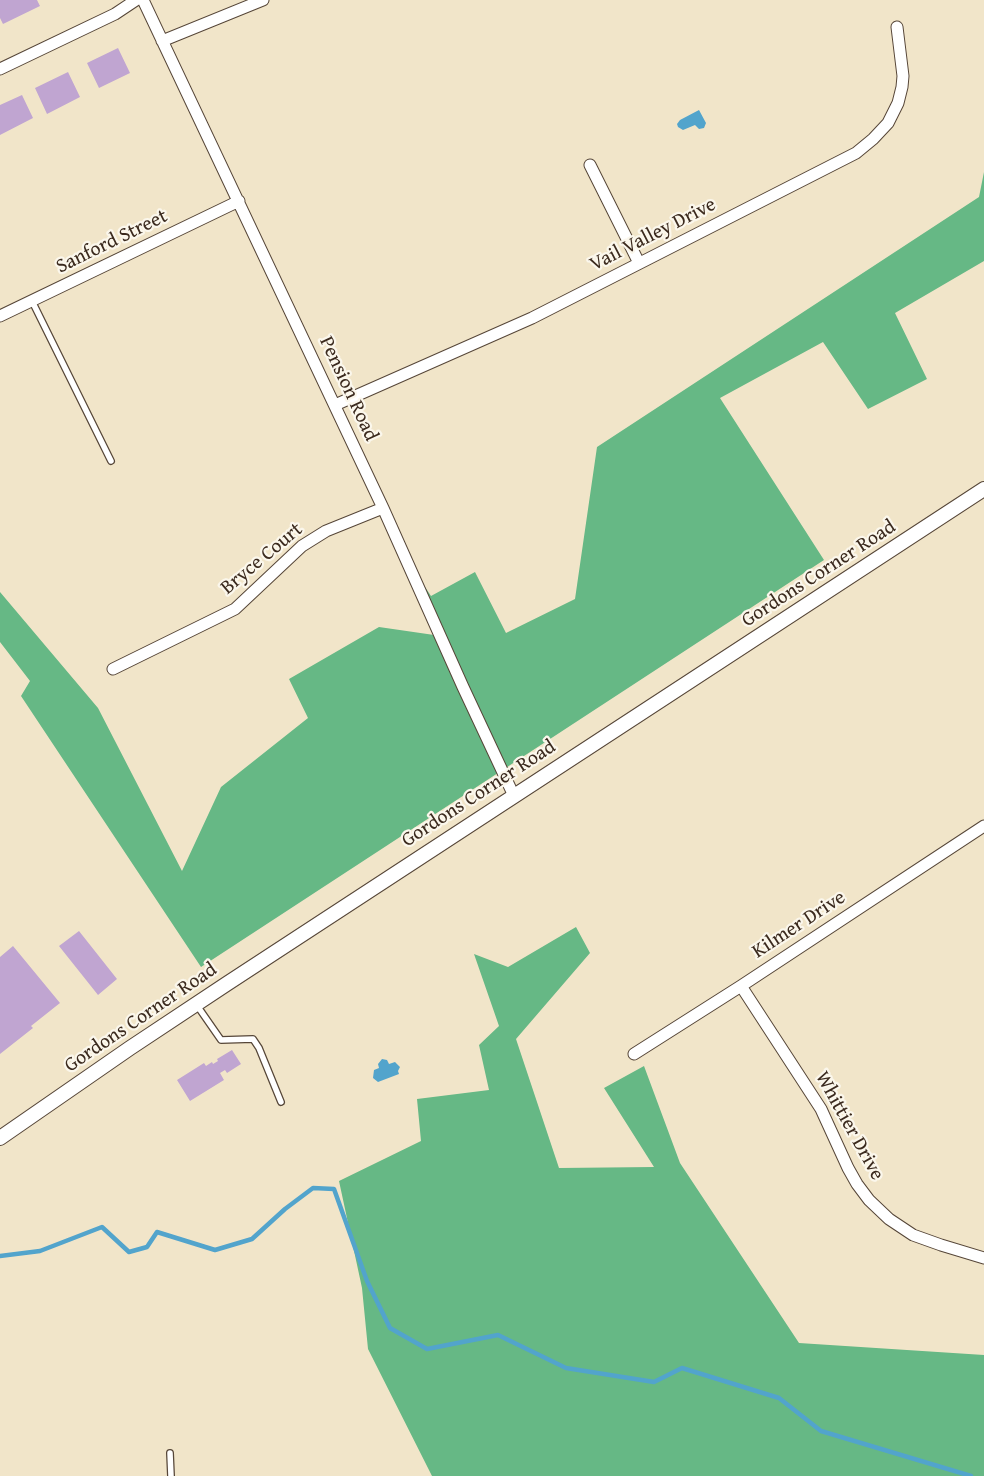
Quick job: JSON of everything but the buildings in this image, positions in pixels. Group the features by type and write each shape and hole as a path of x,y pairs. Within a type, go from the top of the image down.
{"street":[{"path":"0,69 115,14 136,0"},
{"name":"Pension Road","path":"143,0 335,405 514,796"},
{"path":"162,40 263,0"},
{"name":"Vail Valley Drive","path":"335,405 532,318 856,153 888,123 898,103 903,76 897,27"},
{"path":"590,165 639,264"},
{"name":"Sanford Street","path":"0,316 239,201"},
{"name":"Gordons Corner Road","path":"0,1138 196,1004 984,489"},
{"name":"Bryce Court","path":"113,669 236,609 302,546 326,531 383,508"},
{"name":"Kilmer Drive","path":"634,1054 984,826"},
{"name":"Whittier Drive","path":"740,986 821,1109 848,1168 869,1200 885,1216 913,1234 984,1258"}],"lane":[{"path":"32,301 111,461"},
{"path":"196,1004 221,1040 253,1039 259,1048 281,1102"},
{"path":"170,1453 170,1476"}],"green space":[{"path":"984,172 984,261 895,313 927,379 868,409 823,342 720,398 824,560 201,967 21,696 30,681 0,642 0,592 98,708 182,871 221,787 308,718 289,679 379,627 441,636 419,578 431,596 475,572 506,633 575,599 597,447 979,197"},
{"path":"576,927 590,953 516,1039 559,1168 654,1167 604,1088 644,1066 680,1163 799,1343 984,1355 984,1476 432,1476 368,1349 362,1288 339,1181 421,1141 417,1099 489,1090 479,1045 499,1026 474,954 508,967"}],"water":[{"path":"699,110 706,123 704,128 699,129 695,125 683,130 678,127 677,124 680,120"},
{"path":"382,1059 387,1060 389,1064 395,1062 400,1067 399,1074 378,1082 373,1078 374,1070 379,1068 378,1064"}],"waterway":[{"path":"0,1256 40,1251 102,1227 129,1252 147,1247 157,1232 215,1250 252,1239 285,1209 313,1188 334,1189 367,1281 390,1328 427,1349 498,1335 566,1368 654,1382 682,1368 779,1398 821,1431 971,1476"}]}
